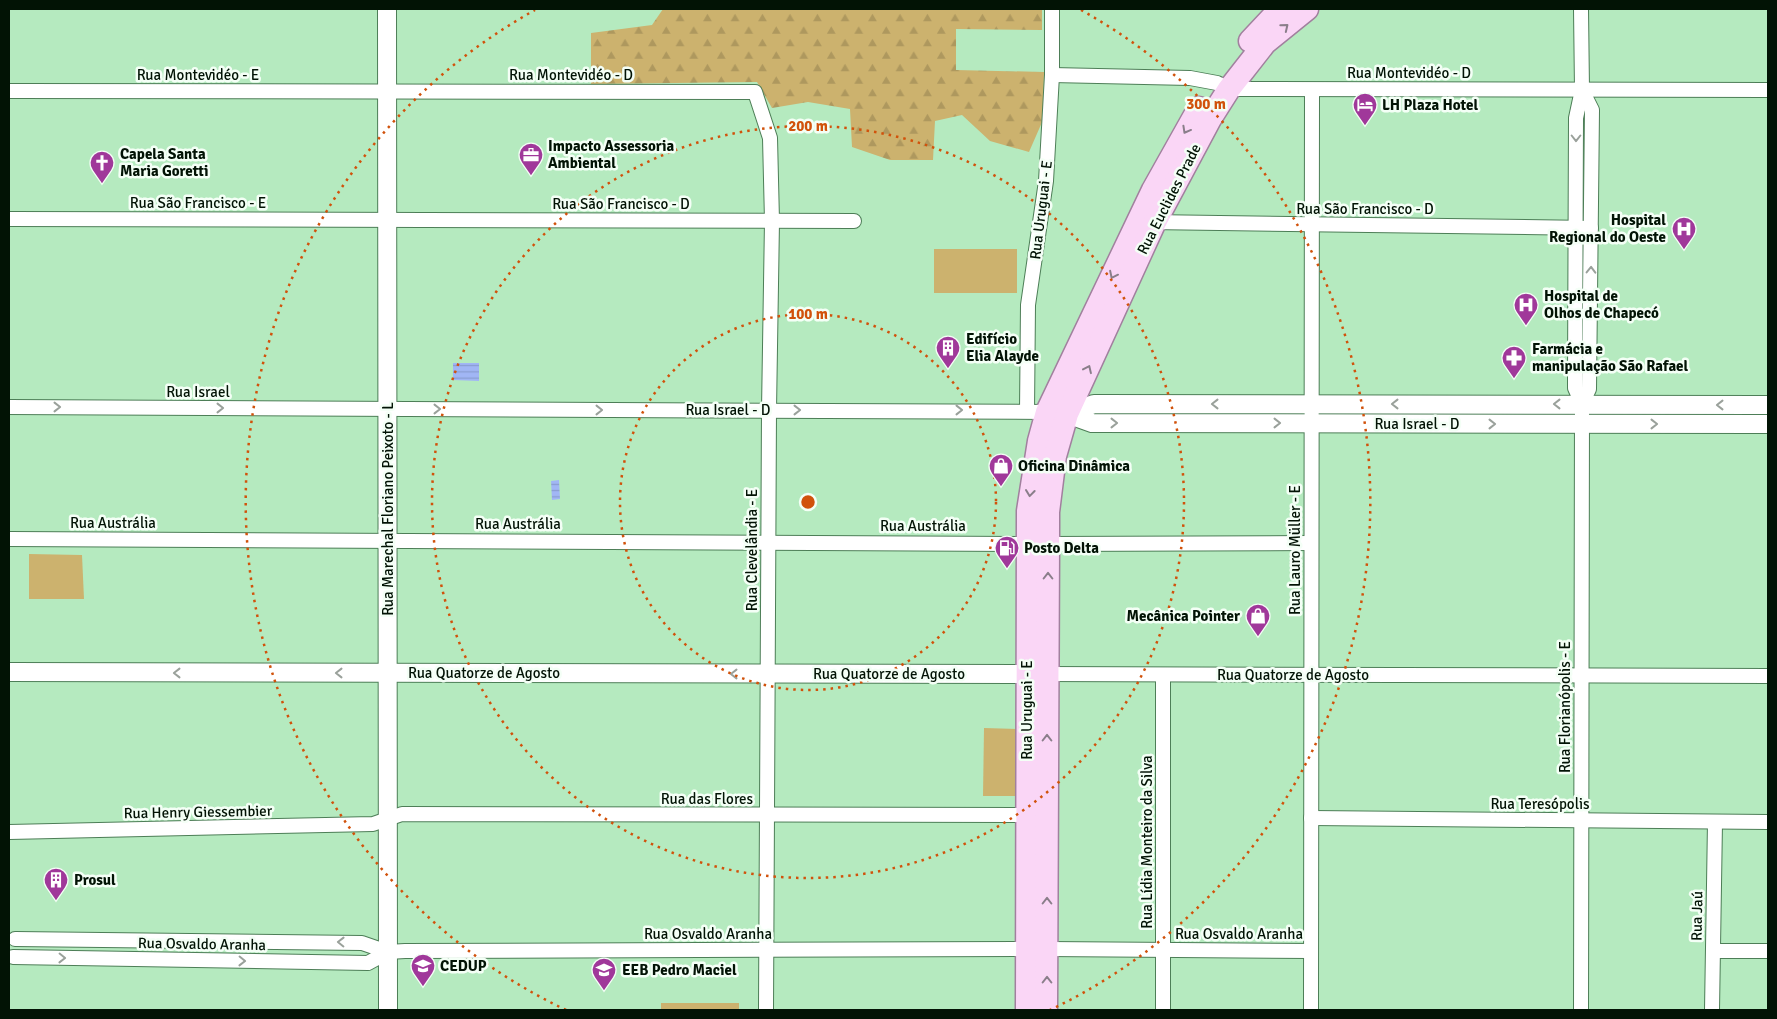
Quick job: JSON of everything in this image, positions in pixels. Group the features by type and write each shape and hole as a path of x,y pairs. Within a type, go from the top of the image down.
{"main road":[{"name":"Rua Euclides Prade","path":"1047,412 1147,221 1210,119 1231,63 1280,9"},
{"name":"Rua Euclides Prade","path":"1223,86 1265,43 1307,9"},
{"name":"Rua Uruguai - E","path":"1027,1010 1037,949 1038,544 1048,512 1055,456 1047,412"},
{"name":"Rua Uruguai - E","path":"1037,674 1027,815 1037,949 1046,1010"}],"street":[{"name":"Rua Marechal Floriano Peixoto - L","path":"388,9 388,1010"},
{"name":"Rua Uruguai - E","path":"1047,412 1028,304 1046,181 1052,76 1052,9"},
{"name":"Rua Florianópolis - E","path":"1581,9 1582,90 1576,118 1575,388 1582,404 1581,1010"},
{"name":"Rua Montevidéo - D","path":"1052,76 1190,78 1223,86 1312,90 1768,90"},
{"name":"Rua Lauro Müller - E","path":"1311,1010 1312,90"},
{"name":"Rua Florianópolis - E","path":"1582,90 1592,110 1590,389 1582,404"},
{"name":"Rua Montevidéo - E","path":"9,91 388,91"},
{"name":"Rua Montevidéo - D","path":"388,91 755,92"},
{"name":"Rua Clevelândia - E","path":"755,92 770,138 772,221 768,541 766,1010"},
{"name":"Rua São Francisco - E","path":"9,219 387,219"},
{"name":"Rua São Francisco - D","path":"387,219 854,221"},
{"name":"Rua São Francisco - D","path":"1147,221 1591,228"},
{"name":"Rua Israel - D","path":"388,409 1047,412 1094,404 1768,405"},
{"name":"Rua Israel","path":"9,407 388,409"},
{"name":"Rua Israel - D","path":"1047,412 1092,423 1768,424"},
{"name":"Rua Austrália","path":"9,539 768,541 1038,544 1312,543"},
{"name":"Rua Quatorze de Agosto","path":"9,672 1768,676"},
{"name":"Rua Lídia Monteiro da Silva","path":"1163,675 1163,1010"},
{"name":"Rua das Flores","path":"388,819 402,814 1027,815"},
{"name":"Rua Teresópolis","path":"1311,818 1768,822"},
{"name":"Rua Henry Giessembier","path":"9,832 373,824 388,819"},
{"name":"Rua Jaú","path":"1712,1010 1714,822"},
{"name":"Rua Osvaldo Aranha","path":"12,936 362,943 388,952 1037,949 1311,950"},
{"path":"11,959 17,952 12,936"},
{"path":"207,961 208,940"},
{"path":"1713,951 1768,951"},
{"name":"Rua Osvaldo Aranha","path":"11,959 368,963 388,952"}],"green space":[{"path":"663,9 1042,9 1042,30 956,29 956,70 1044,72 1043,120 1029,152 990,141 962,115 935,121 933,160 890,160 852,147 850,109 808,102 772,108 757,82 591,84 591,33 652,25"},
{"path":"934,249 1017,249 1017,293 934,293"},
{"path":"29,554 82,555 84,599 29,599"},
{"path":"984,728 1020,729 1018,796 983,796"},
{"path":"661,1003 739,1003 739,1010 661,1010"}],"water":[{"path":"453,363 479,363 479,381 453,380"},
{"path":"559,480 560,499 552,500 551,481"}],"place":[{"name":"LH Plaza Hotel","path":"1365,126"},
{"name":"Impacto Assessoria Ambiental","path":"531,176"},
{"name":"Capela Santa Maria Goretti","path":"102,184"},
{"name":"Hospital Regional do Oeste","path":"1684,250"},
{"name":"Hospital de Olhos de Chapecó","path":"1526,326"},
{"name":"Edifício Elia Alayde","path":"948,369"},
{"name":"Farmácia e manipulação São Rafael","path":"1514,379"},
{"name":"Oficina Dinâmica","path":"1001,487"},
{"name":"Posto Delta","path":"1007,569"},
{"name":"Mecânica Pointer","path":"1258,637"},
{"name":"Prosul","path":"56,901"},
{"name":"CEDUP","path":"423,987"},
{"name":"EEB Pedro Maciel","path":"604,991"}]}
